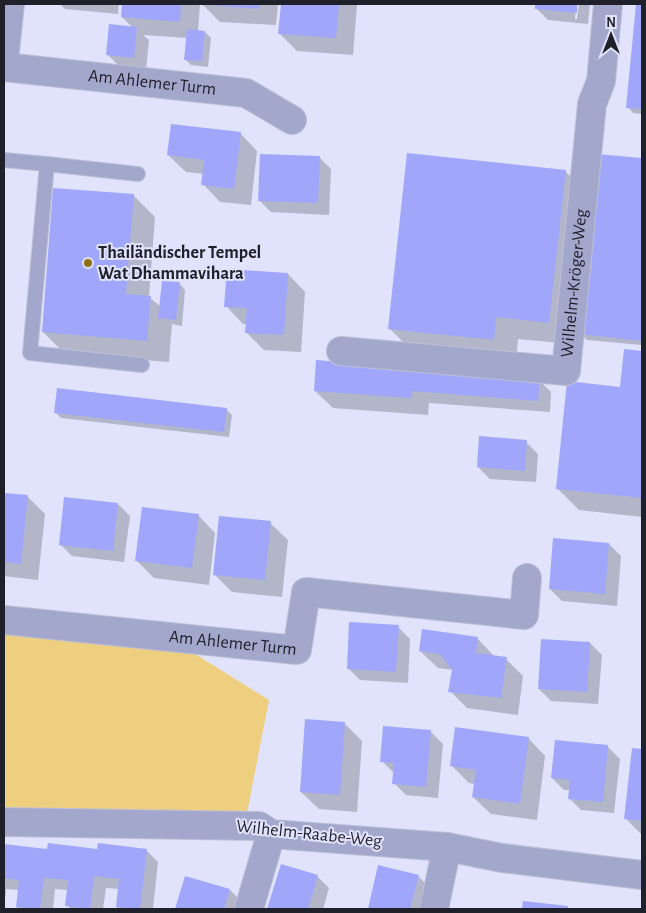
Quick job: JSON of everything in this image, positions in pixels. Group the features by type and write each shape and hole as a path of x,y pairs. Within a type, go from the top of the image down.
{"street":[{"path":"4,61 10,4"},
{"name":"Wilhelm-Kröger-Weg","path":"341,351 566,371 592,104 601,81 608,4"},
{"name":"Am Ahlemer Turm","path":"4,67 246,93 292,120"},
{"name":"Am Ahlemer Turm","path":"4,620 297,650 306,592 524,615 527,578"},
{"name":"Wilhelm-Raabe-Weg","path":"4,822 259,826 271,834 447,847 502,858 642,875"},
{"path":"250,909 271,834"},
{"path":"434,909 447,847"}],"lane":[{"path":"4,160 138,174"},
{"path":"47,164 30,353 142,365"}],"shaded area":[{"path":"4,630 192,652 269,700 246,818 4,811"}],"building":[{"path":"122,4 181,4 180,22 121,17"},
{"path":"259,4 259,9 209,5"},
{"path":"281,4 339,4 336,38 278,34"},
{"path":"535,4 577,4 577,13 535,9"},
{"path":"636,4 642,4 642,109 626,108"},
{"path":"109,24 137,27 134,58 106,55"},
{"path":"187,29 205,31 202,61 184,60"},
{"path":"171,124 241,132 234,189 201,185 204,160 167,155"},
{"path":"407,153 566,170 549,323 496,317 494,340 388,329"},
{"path":"260,154 320,156 318,203 258,201"},
{"path":"597,154 642,158 642,341 579,334"},
{"name":"Thailändischer Tempel Wat Dhammavihara","path":"53,188 134,194 126,294 151,296 147,341 42,332"},
{"path":"227,269 288,273 284,335 245,333 247,308 224,307"},
{"path":"162,281 180,282 176,320 158,318"},
{"path":"624,349 642,351 642,498 556,489 567,381 620,387"},
{"path":"316,360 540,378 538,401 412,391 411,398 314,391"},
{"path":"57,388 227,408 224,432 54,413"},
{"path":"479,436 527,440 525,471 477,467"},
{"path":"4,493 28,495 21,564 4,562"},
{"path":"64,497 118,503 113,551 59,545"},
{"path":"142,507 199,514 192,568 135,561"},
{"path":"219,516 271,521 265,580 213,575"},
{"path":"553,538 609,543 605,594 549,589"},
{"path":"349,622 399,625 396,672 347,669"},
{"path":"422,629 478,637 476,653 507,657 501,698 448,692 452,670 440,654 419,651"},
{"path":"541,639 590,642 587,692 538,689"},
{"path":"305,719 345,722 340,795 300,792"},
{"path":"383,726 431,730 426,787 392,784 394,763 380,762"},
{"path":"455,727 529,737 520,804 472,797 476,770 450,766"},
{"path":"555,740 608,745 603,802 568,799 570,780 551,778"},
{"path":"632,748 642,749 642,821 624,819"},
{"path":"48,843 97,849 98,843 147,849 140,909 116,907 119,879 94,876 90,909 65,906 68,880 44,878 40,909 16,907 19,880 4,878 4,844 47,849"},
{"path":"281,864 318,875 308,909 267,909"},
{"path":"378,865 419,875 410,909 368,909"},
{"path":"185,876 230,889 224,909 175,909"},
{"path":"523,901 568,906 568,909 522,909"}],"place":[{"name":"Thailändischer Tempel Wat Dhammavihara","path":"88,263"}]}
